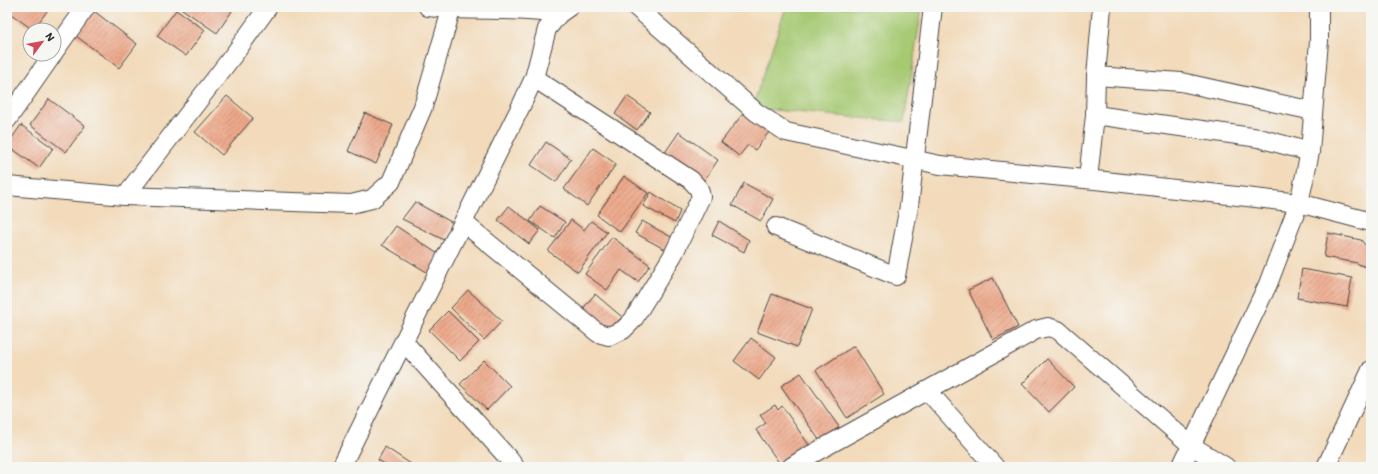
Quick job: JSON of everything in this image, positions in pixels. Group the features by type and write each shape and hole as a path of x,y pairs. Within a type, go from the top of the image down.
{"street":[{"path":"62,40 86,7"},
{"path":"125,196 235,53 268,7"},
{"path":"428,7 540,11 564,10"},
{"path":"636,7 756,112 786,132 940,165 1088,179 1299,203 1371,222"},
{"path":"776,227 896,276 909,206 933,7"},
{"path":"1088,179 1095,115 1096,76 1102,7"},
{"path":"1181,467 1268,284 1299,203 1310,152 1319,41 1319,7"},
{"path":"7,186 125,196 351,204 372,200 391,182 420,114 452,8"},
{"path":"341,467 464,222 534,78 547,30 564,10"},
{"path":"7,120 47,62"},
{"path":"1096,76 1181,82 1313,111"},
{"path":"464,222 598,333 609,336 623,330 633,320 673,255 701,197 699,189 692,180 534,78"},
{"path":"1095,115 1259,138 1310,152"},
{"path":"804,464 1036,330 1048,327 1058,330 1192,446 1226,467"},
{"path":"404,342 515,467"},
{"path":"1326,467 1371,370"},
{"path":"928,391 995,467"}],"green space":[{"path":"786,7 922,7 904,122 752,108"}],"building":[{"path":"7,7 50,7 39,22 22,22 7,11"},
{"path":"183,7 227,7 232,11 217,33 182,9"},
{"path":"176,10 205,30 186,56 157,36"},
{"path":"94,11 137,44 119,68 76,36"},
{"path":"227,96 253,118 222,155 195,132"},
{"path":"627,96 650,112 637,130 615,114"},
{"path":"49,99 85,126 66,152 30,125"},
{"path":"748,107 773,127 755,150 748,145 739,156 721,142"},
{"path":"365,113 393,125 376,164 348,151"},
{"path":"21,125 53,148 39,168 7,145"},
{"path":"679,132 718,160 701,185 662,157"},
{"path":"546,142 571,159 556,182 531,165"},
{"path":"593,148 616,164 587,206 564,189"},
{"path":"624,176 648,193 620,232 597,215"},
{"path":"744,183 773,199 761,221 732,205"},
{"path":"651,192 680,211 675,223 643,206"},
{"path":"415,202 453,223 444,240 402,219"},
{"path":"509,206 540,230 529,244 498,220"},
{"path":"540,206 565,222 555,238 530,221"},
{"path":"571,220 584,230 591,221 607,232 578,272 548,251"},
{"path":"642,221 673,238 666,250 635,233"},
{"path":"719,221 749,240 744,252 712,235"},
{"path":"396,226 438,254 430,274 382,245"},
{"path":"1328,233 1361,240 1366,246 1371,248 1371,268 1357,263 1324,257"},
{"path":"612,237 650,265 638,282 621,270 607,290 585,274"},
{"path":"1302,269 1352,278 1347,307 1297,298"},
{"path":"993,278 1018,327 993,340 968,290"},
{"path":"468,290 502,321 484,340 451,308"},
{"path":"595,294 622,317 608,333 581,311"},
{"path":"772,294 812,309 797,347 757,332"},
{"path":"448,311 479,342 460,361 429,330"},
{"path":"751,338 776,357 759,380 734,361"},
{"path":"854,346 884,394 847,418 816,370"},
{"path":"1047,359 1074,387 1049,412 1022,384"},
{"path":"484,360 510,386 487,410 460,384"},
{"path":"801,373 839,427 820,441 781,386"},
{"path":"775,405 778,410 782,406 811,448 782,467 756,430 766,423 760,415"},
{"path":"385,447 414,467 390,467 378,460"}]}
